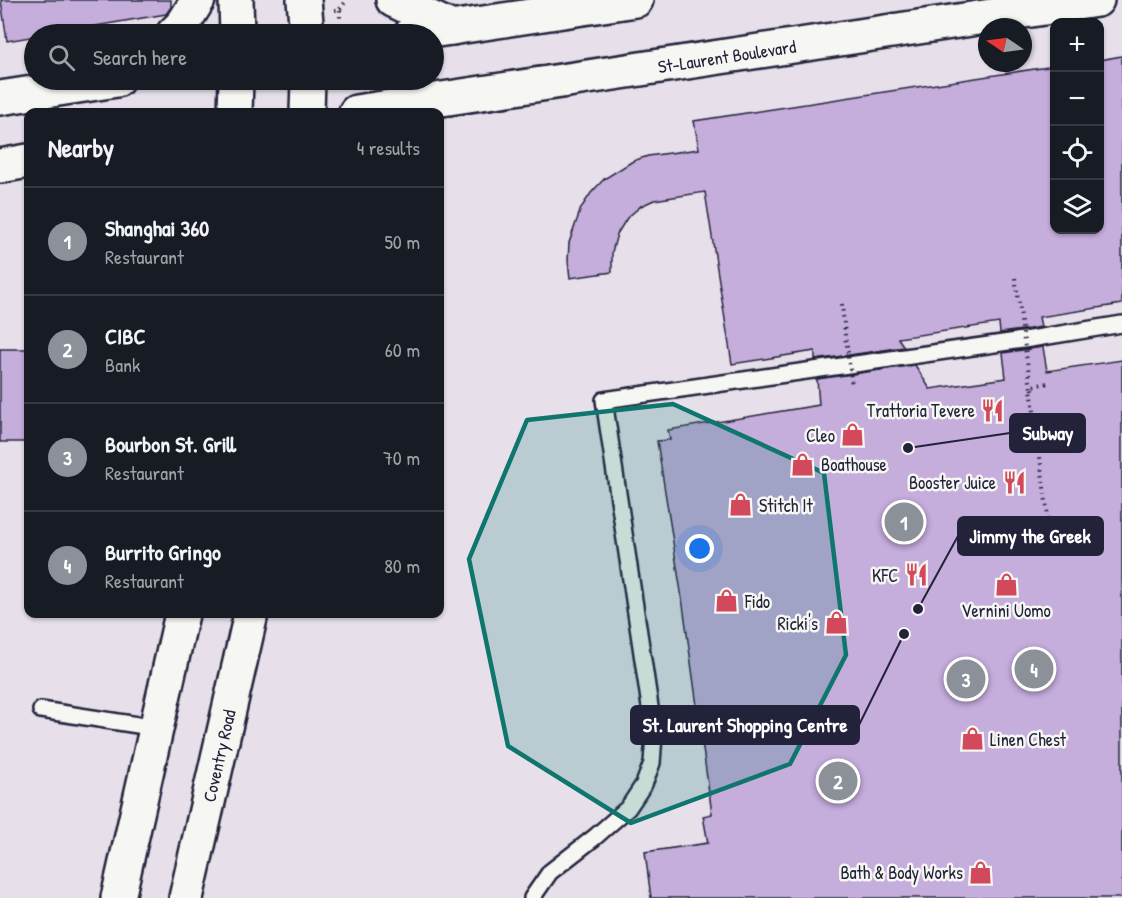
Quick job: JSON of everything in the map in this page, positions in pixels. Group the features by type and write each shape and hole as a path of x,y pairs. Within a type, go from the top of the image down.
{"main road":[{"path":"183,24 198,0"},
{"path":"236,0 237,24"},
{"path":"304,0 306,24"},
{"path":"393,0 444,24"},
{"path":"444,29 636,0"},
{"name":"St-Laurent Boulevard","path":"384,108 484,94 954,11 1097,0"},
{"path":"444,24 452,28"},
{"path":"0,98 48,90"},
{"path":"235,108 236,90"},
{"path":"308,90 308,108"},
{"path":"444,111 484,94"},
{"path":"0,165 24,162"},
{"path":"0,176 24,178"},
{"path":"118,898 181,618"},
{"name":"Coventry Road","path":"186,898 250,618"}],"lane":[{"path":"532,898 550,872 628,808 644,784 652,763 652,725 604,400 1122,324"},
{"path":"41,710 157,728"}],"path":[{"path":"340,9 347,0"},
{"path":"1015,278 1048,517"},
{"path":"842,304 852,386"},
{"path":"1030,385 1049,383 1032,386 1041,449"}],"highlighted area":[{"path":"673,404 824,473 846,655 790,764 631,823 508,746 469,559 527,420"}],"building":[{"path":"1,0 171,0 171,7 166,14 107,24 24,24 24,38 7,41"},
{"path":"1122,56 1122,304 1039,317 1041,327 1029,329 1000,333 999,323 898,338 904,347 815,360 815,351 732,364 705,192 654,200 641,206 627,218 617,234 612,252 612,272 570,278 569,243 581,208 591,193 604,179 633,161 648,156 699,149 694,121 1015,72 1032,72 1032,69 1050,67 1050,234 1104,234 1104,59"},
{"path":"1043,347 1047,371 1122,360 1122,898 651,898 645,852 708,843 703,816 712,814 657,441 670,440 668,430 819,405 817,379 915,365 930,389 1006,378 1003,353"},
{"path":"0,349 24,349 24,442 0,442"}],"place":[{"name":"Trattoria Tevere","path":"993,410"},
{"name":"Cleo","path":"853,435"},
{"name":"Subway","path":"908,448"},
{"name":"Boathouse","path":"803,464"},
{"name":"Booster Juice","path":"1014,482"},
{"name":"Stitch It","path":"741,505"},
{"name":"Shanghai 360","path":"904,522"},
{"name":"KFC","path":"916,575"},
{"name":"Vernini Uomo","path":"1006,584"},
{"name":"Fido","path":"727,601"},
{"name":"Jimmy the Greek","path":"918,609"},
{"name":"Ricki's","path":"836,623"},
{"name":"St. Laurent Shopping Centre","path":"904,634"},
{"name":"Burrito Gringo","path":"1034,669"},
{"name":"Bourbon St. Grill","path":"966,679"},
{"name":"Linen Chest","path":"972,739"},
{"name":"CIBC","path":"838,781"},
{"name":"Bath & Body Works","path":"981,872"}]}
